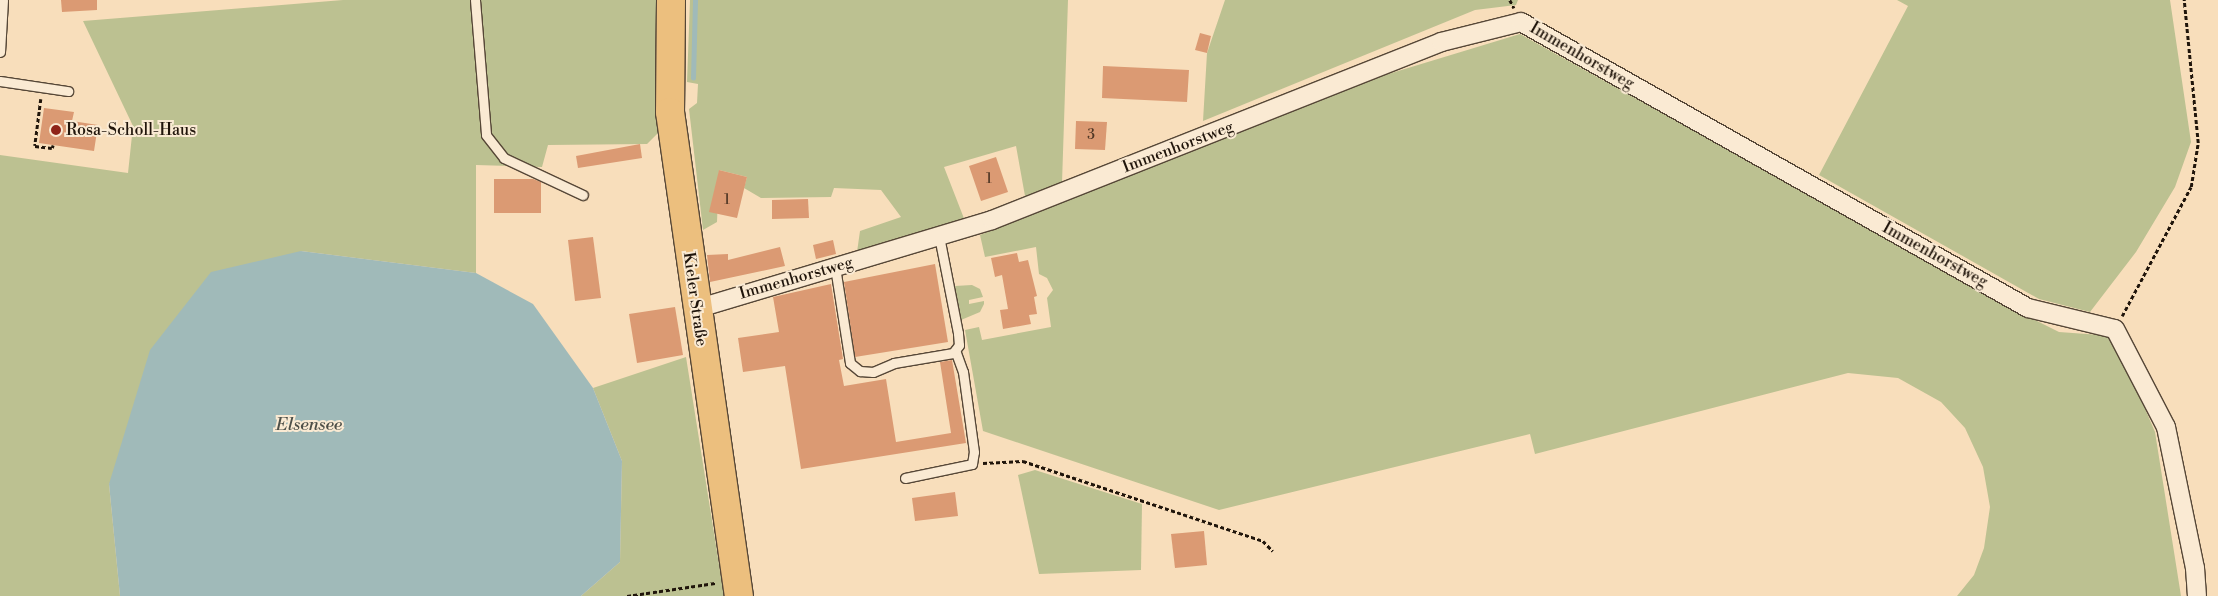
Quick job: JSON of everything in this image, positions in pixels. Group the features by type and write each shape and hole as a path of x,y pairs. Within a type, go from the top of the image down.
{"main road":[{"name":"Kieler Straße","path":"671,0 670,112 696,308 738,588"}],"street":[{"name":"Immenhorstweg","path":"696,308 992,220 1441,42 1522,22 2028,308 2115,328"},
{"path":"2115,328 2166,427 2195,568 2197,596"}],"lane":[{"path":"0,52 3,0"},
{"path":"475,0 486,136 504,158 583,195"},
{"path":"0,81 68,90"},
{"path":"835,267 850,364 860,371 873,372 894,363 955,350 959,345 958,333 939,236"},
{"path":"905,478 972,464 974,452 963,372 955,350"}],"path":[{"path":"2115,328 2191,187 2198,142 2184,0"},
{"path":"42,87 35,146 52,148 53,145"},
{"path":"972,464 1023,461 1263,542 1273,552"},
{"path":"627,596 738,588"}],"green space":[{"path":"343,0 657,0 655,92 658,133 647,144 548,145 542,167 476,165 476,273 301,251 109,484 120,596 0,596 0,155 128,173 133,126 83,21"},
{"path":"690,0 1068,0 1062,183 1025,196 1016,146 944,167 965,221 857,252 860,231 901,217 881,190 834,188 831,197 761,198 744,188 747,177 719,170 717,222 703,230 689,109 697,103 698,84 687,82"},
{"path":"1225,0 1518,0 1516,5 1475,10 1203,121 1207,53"},
{"path":"1897,0 2170,0 2191,142 2175,187 2136,252 2090,312 2039,299 1819,175 1908,6"},
{"path":"1520,34 2021,313 2059,332 2114,336 2155,432 2181,596 1957,596 1974,575 1984,548 1990,507 1983,467 1965,428 1941,402 1898,378 1848,373 1535,454 1530,434 1219,510 983,431 965,330 979,327 982,340 1051,327 1047,298 1053,290 1047,278 1039,274 1036,247 985,257 980,235 1385,75"},
{"path":"972,285 980,289 983,297 969,300 969,304 984,301 984,304 980,312 961,320 955,286"},
{"path":"686,357 724,596 581,596 620,562 622,461 593,388"},
{"path":"1035,470 1142,504 1141,570 1039,574 1018,475"}],"water":[{"name":"Elsensee","path":"301,251 476,273 533,304 593,388 622,461 620,562 581,596 120,596 109,484 150,350 211,272"}],"building":[{"path":"61,0 97,0 97,10 62,12"},
{"path":"1200,33 1211,36 1207,53 1195,50"},
{"path":"1103,66 1189,70 1187,102 1102,98"},
{"name":"Rosa-Scholl-Haus","path":"44,108 74,112 72,121 98,125 94,151 39,143"},
{"path":"1076,121 1107,122 1105,150 1075,149"},
{"path":"640,144 642,158 578,168 576,156"},
{"path":"996,157 1008,192 981,201 969,166"},
{"path":"719,170 747,177 737,218 709,212"},
{"path":"494,179 533,179 541,182 541,213 494,213"},
{"path":"808,199 809,218 772,219 772,200"},
{"path":"593,237 601,298 575,301 568,240"},
{"path":"833,240 836,254 816,259 813,245"},
{"path":"780,247 785,266 710,282 707,255 728,254 728,260"},
{"path":"1017,253 1019,262 1028,260 1037,296 1034,297 1037,314 1029,315 1031,324 1003,329 1000,310 1008,309 1002,275 995,277 991,258"},
{"path":"935,264 948,342 855,357 844,282"},
{"path":"831,284 843,359 839,360 844,386 886,379 896,442 951,433 940,362 952,360 966,443 801,469 785,366 743,372 738,338 779,332 773,297"},
{"path":"675,307 683,355 637,363 629,314"},
{"path":"955,492 958,516 915,521 912,498"},
{"path":"1204,531 1207,565 1175,568 1171,534"}],"waterway":[{"path":"693,78 695,0"}],"place":[{"name":"Rosa-Scholl-Haus","path":"56,130"}]}
